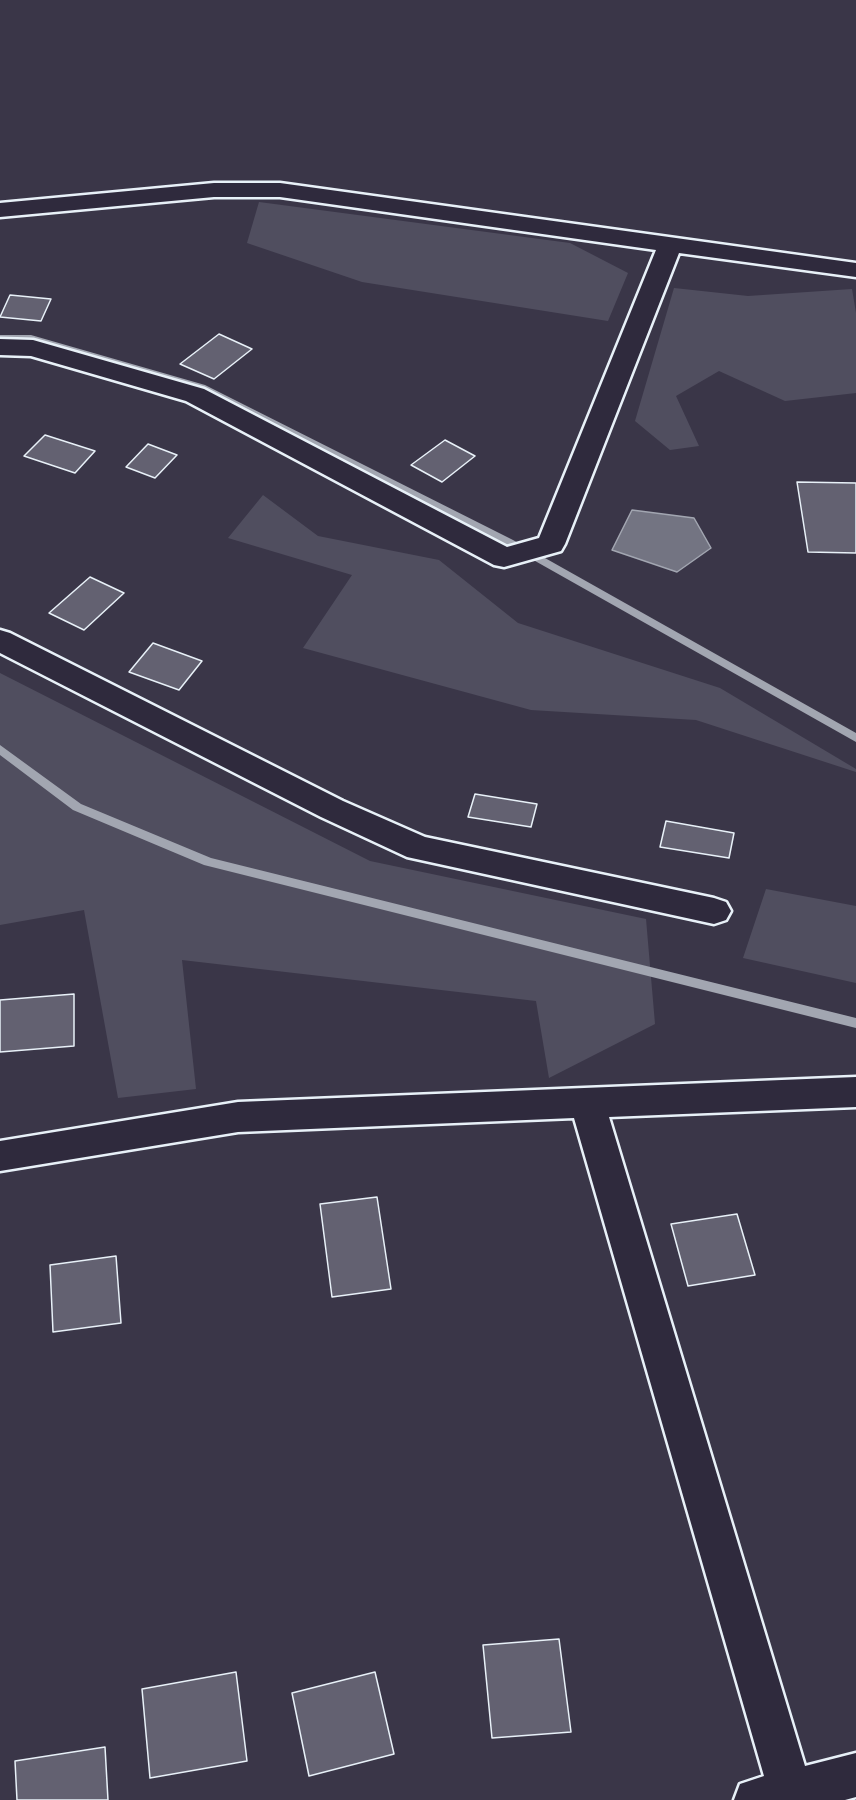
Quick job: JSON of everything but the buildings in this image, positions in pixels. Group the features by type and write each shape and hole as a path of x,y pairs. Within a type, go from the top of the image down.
{"street":[{"path":"0,210 214,190 280,190 856,270"},
{"path":"0,347 33,348 195,395 504,558 551,544 670,244"},
{"path":"0,640 332,809 418,848 714,910"},
{"path":"0,1156 238,1117 856,1092"},
{"path":"587,1103 773,1795 856,1775"}],"shaded area":[{"path":"259,202 570,243 628,273 608,321 362,282 247,243"},
{"path":"674,288 748,296 852,289 856,313 856,393 785,401 719,371 676,396 699,446 670,450 635,421"},
{"path":"263,495 318,536 439,560 518,623 720,688 856,769 856,772 696,720 531,710 303,648 352,575 228,538"},
{"path":"0,673 370,861 646,919 655,1024 549,1078 536,1001 182,960 196,1089 118,1098 84,910 0,925"},
{"path":"766,889 856,906 856,983 743,958"}],"water":[{"path":"632,510 694,518 711,548 677,572 612,550"}],"waterway":[{"path":"0,338 31,338 202,387 509,542 856,738"},
{"path":"0,749 77,807 208,862 856,1023"}]}
